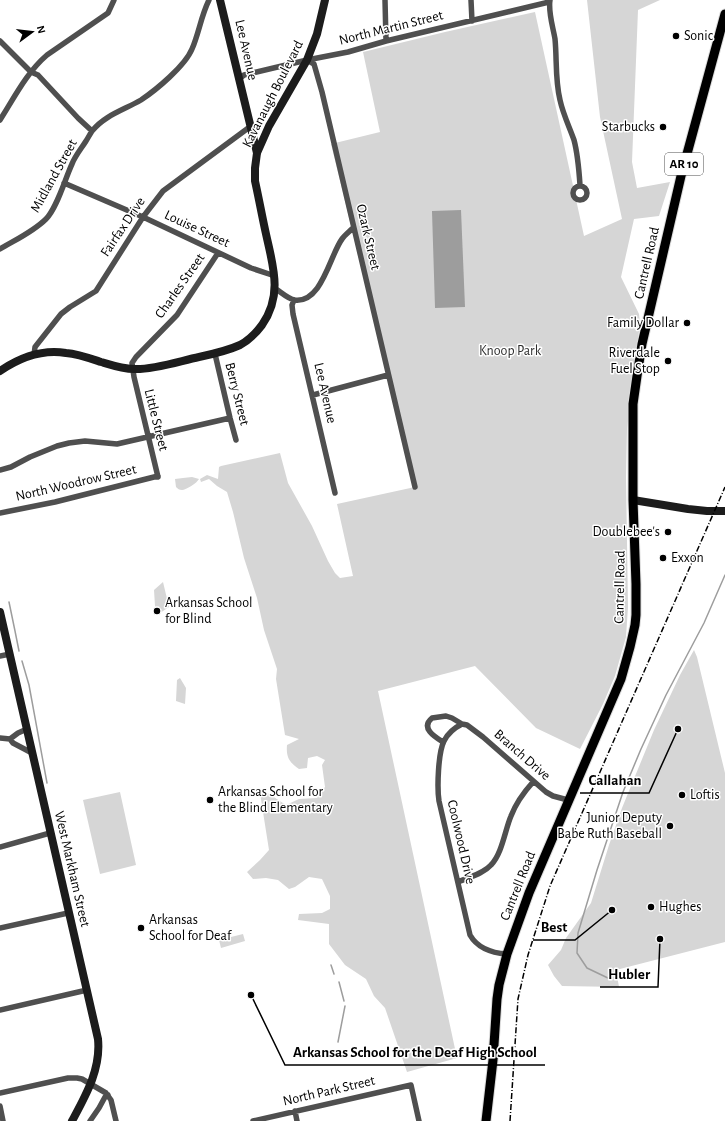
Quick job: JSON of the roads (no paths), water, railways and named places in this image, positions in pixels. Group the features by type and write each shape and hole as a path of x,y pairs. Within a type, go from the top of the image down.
{"main road":[{"name":"Cantrell Road","path":"486,1121 493,1060 497,999 506,954 529,893 621,679 635,625 636,584 633,500 633,404 637,376 681,176 725,14"}],"street":[{"path":"0,120 31,72 47,55 108,12 114,0"},
{"name":"Midland Street","path":"0,249 33,229 46,219 53,208 74,159 92,131 109,116 135,104 148,95 184,62 192,48 209,0"},
{"name":"Lee Avenue","path":"220,0 257,153"},
{"name":"Kavanaugh Boulevard","path":"0,371 18,360 49,352 65,352 134,369 157,366 230,350 256,333 270,312 276,289 275,276 255,181 254,168 257,153 269,126 307,60 316,38 325,0"},
{"path":"385,0 386,41"},
{"path":"471,0 472,21"},
{"path":"550,1 558,93 579,163 580,185"},
{"name":"North Martin Street","path":"239,79 244,75 348,52 386,41 550,1"},
{"path":"0,41 31,72 38,75 92,131"},
{"name":"Ozark Street","path":"307,60 312,62 315,67 415,487"},
{"name":"Fairfax Drive","path":"34,355 35,347 61,314 70,306 96,291 143,217 163,191 251,126"},
{"name":"Louise Street","path":"64,183 143,217 251,268 275,276"},
{"path":"276,289 294,300 304,299 311,295 321,282 341,240 353,228"},
{"name":"Charles Street","path":"134,369 133,362 177,315 218,253"},
{"name":"Lee Avenue","path":"294,300 292,305 293,314 336,493"},
{"name":"Berry Street","path":"215,354 236,440"},
{"name":"Little Street","path":"134,369 134,377 158,476"},
{"path":"313,394 388,376"},
{"name":"North Woodrow Street","path":"0,470 11,467 30,457 57,446 69,443 85,442 117,444 230,418"},
{"name":"North Woodrow Street","path":"0,513 55,502 158,476"},
{"path":"633,500 688,509 725,512"},
{"name":"West Markham Street","path":"0,612 68,913 87,990 99,1050 91,1084 72,1121"},
{"path":"0,656 10,654"},
{"name":"Branch Drive","path":"443,742 429,731 428,727 430,719 437,716 452,718 472,728 549,795 568,800"},
{"path":"443,742 452,730 462,724"},
{"path":"10,740 18,733 27,729"},
{"path":"0,738 10,740 32,753"},
{"name":"Coolwood Drive","path":"443,742 438,785 439,801 468,930 475,942 486,950 506,954"},
{"path":"458,882 480,873 494,863 500,850 511,816 522,796 533,782"},
{"path":"0,848 50,833"},
{"path":"0,928 68,913"},
{"path":"0,1010 87,990"},
{"path":"0,1093 68,1078 77,1078 91,1084 108,1095 112,1103 116,1121"},
{"name":"North Park Street","path":"257,1121 411,1085 419,1121"},
{"path":"90,1121 105,1097 108,1095"},
{"path":"0,1106 3,1121"},
{"path":"295,1111 297,1121"}],"waterway":[{"path":"610,979 587,968 577,953 578,933 623,792 666,695 704,623 725,575"},
{"path":"9,602 19,651"},
{"path":"22,661 29,685 47,783"},
{"path":"331,965 334,974"},
{"path":"339,982 344,1001"},
{"path":"338,1042 345,1006"}],"railway":[{"path":"510,1121 518,999 528,955 550,886 725,487"}],"place":[{"name":"Sonic","path":"676,36"},
{"name":"Starbucks","path":"663,127"},
{"name":"Family Dollar","path":"687,323"},
{"name":"Riverdale Fuel Stop","path":"668,361"},
{"name":"Doublebee's","path":"668,532"},
{"name":"Exxon","path":"663,558"},
{"name":"Arkansas School for Blind","path":"157,611"},
{"name":"Callahan","path":"678,729"},
{"name":"Loftis","path":"682,795"},
{"name":"Arkansas School for the Blind Elementary","path":"210,800"},
{"name":"Junior Deputy Babe Ruth Baseball","path":"670,826"},
{"name":"Hughes","path":"651,907"},
{"name":"Best","path":"612,910"},
{"name":"Arkansas School for Deaf","path":"141,928"},
{"name":"Hubler","path":"660,939"},
{"name":"Arkansas School for the Deaf High School","path":"251,995"}],"park label":[{"name":"Knoop Park","path":"510,351"}]}
